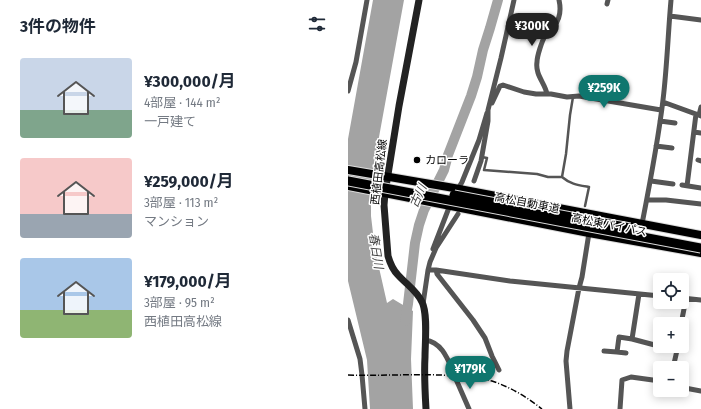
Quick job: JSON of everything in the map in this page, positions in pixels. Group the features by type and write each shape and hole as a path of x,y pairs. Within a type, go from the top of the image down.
{"highway":[{"name":"高松東バイパス","path":"348,170 701,235"},
{"name":"高松自動車道","path":"348,176 701,242"},
{"name":"高松自動車道","path":"348,181 701,248"},
{"name":"高松東バイパス","path":"348,186 701,253"}],"main road":[{"name":"西植田高松線","path":"419,0 384,176 382,193 388,256 396,274 422,301"},
{"path":"422,301 425,318 424,375 426,409"}],"street":[{"path":"348,91 356,62 367,0"},
{"path":"456,189 462,182 488,110 514,0"},
{"path":"547,94 537,72 537,63 544,37 555,25 558,18 560,11 559,0"},
{"path":"642,224 651,181 663,102 668,50 670,0"},
{"path":"670,16 701,20"},
{"path":"490,103 492,104 500,86 502,85 536,94 573,97 578,96 662,110"},
{"path":"663,102 699,115"},
{"path":"701,107 694,132 684,185 701,188"},
{"path":"474,181 482,157 488,121 488,110"},
{"path":"660,121 675,123"},
{"path":"694,132 701,133"},
{"path":"656,146 672,148"},
{"path":"651,181 674,184"},
{"path":"647,200 666,200 701,204"},
{"path":"422,301 433,246 448,205"},
{"path":"430,262 436,248 458,214"},
{"path":"570,409 566,361 568,341 582,277 589,232"},
{"path":"428,270 510,281 653,295"},
{"path":"436,270 485,338 499,370"},
{"path":"632,339 639,294"},
{"path":"689,299 701,300"},
{"path":"348,320 360,359 365,409"},
{"path":"617,352 620,337 653,345"},
{"path":"425,340 429,340 442,349 453,370"},
{"path":"604,351 626,353"},
{"path":"455,377 469,409"},
{"path":"620,409 622,380 631,377 653,380"},
{"path":"689,388 701,390"}],"lane":[{"path":"562,177 573,97"},
{"path":"482,157 487,158 484,170 537,174 548,177 562,177 571,183 589,187 585,206"}],"shaded area":[{"path":"373,0 404,0 377,148 371,194 371,216 375,250 387,303 393,299 413,311 411,359 413,409 370,409 367,360 348,281 348,139"}],"waterway":[{"name":"古川","path":"405,321 415,243 419,225 424,210 444,170 448,155 471,96 498,0"}],"railway":[{"path":"348,375 440,375 492,381 512,389 542,409"}],"place":[{"name":"カローラ","path":"417,160"}],"water label":[{"name":"春日川","path":"376,251"}]}
